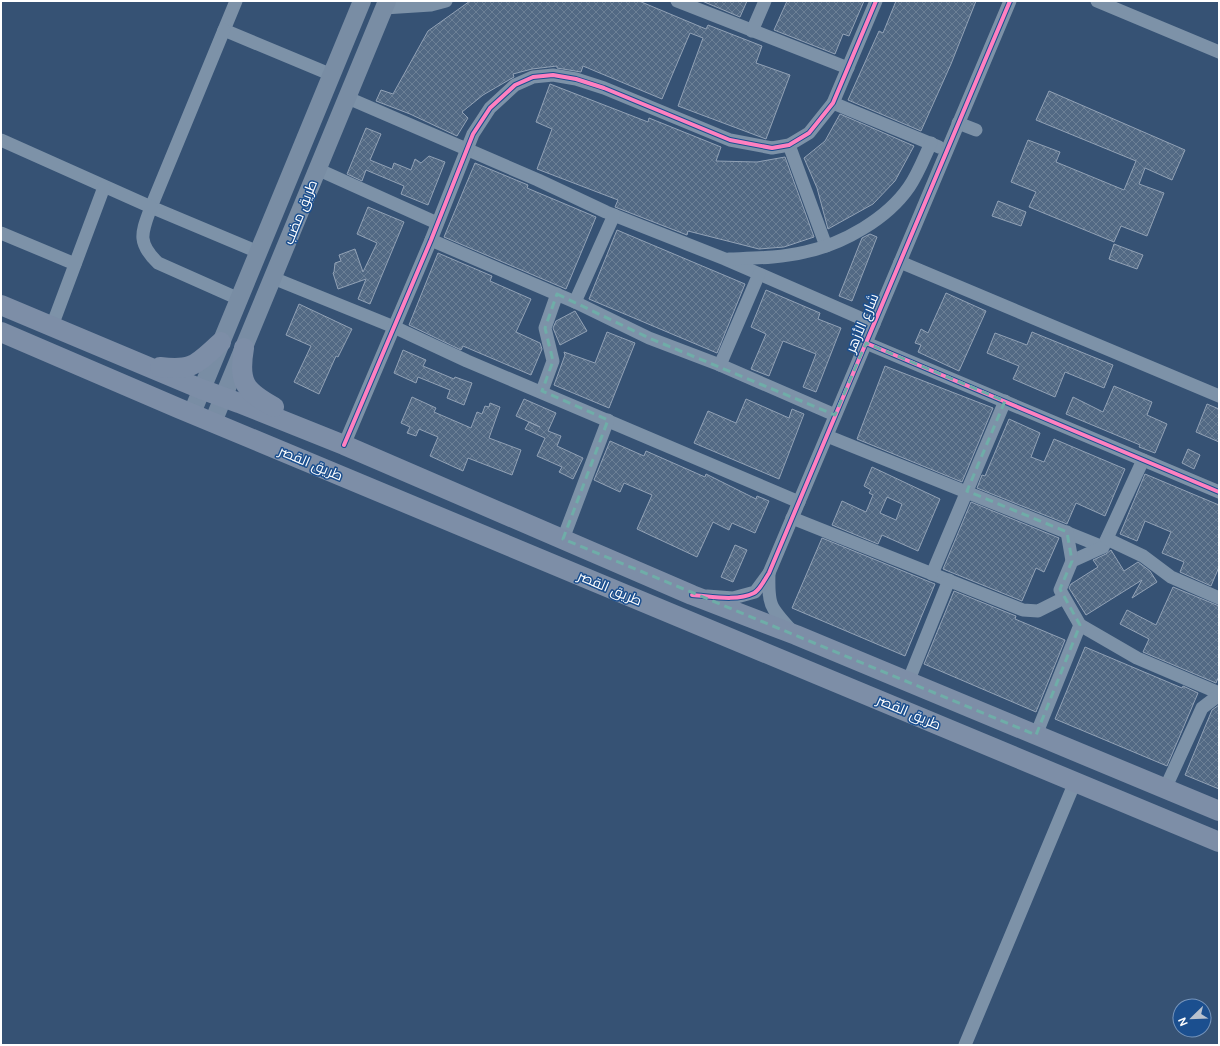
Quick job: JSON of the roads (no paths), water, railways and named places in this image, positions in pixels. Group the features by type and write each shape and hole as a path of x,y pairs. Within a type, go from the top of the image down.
{"main road":[{"name":"طريق مضب","path":"192,413 362,1"},
{"name":"طريق مضب","path":"213,422 317,169 348,98 385,5"},
{"name":"طريق القصر","path":"1,305 201,389 344,445 692,595 796,635 1219,811"},
{"name":"طريق القصر","path":"1,332 1219,842"},
{"path":"143,365 180,369 188,368 196,365 221,342"},
{"path":"244,348 241,364 243,378 248,390 257,398 320,436"}],"street":[{"path":"236,1 151,207 142,235 145,247 153,259 158,263 239,299"},
{"path":"385,5 431,5 446,1"},
{"path":"677,1 848,68"},
{"path":"752,31 765,1"},
{"path":"344,445 431,240 473,134 490,108 515,86 533,76 553,75 576,79 604,88 730,140 772,148 789,145 809,133 833,103 876,1"},
{"name":"شارع الأزهر","path":"692,595 733,598 749,594 755,592 769,573 1010,1"},
{"path":"1097,1 1219,52"},
{"path":"224,30 332,75"},
{"path":"348,98 614,215 725,259 874,324"},
{"path":"833,103 946,150"},
{"path":"958,123 976,130"},
{"path":"1,140 104,187 258,252"},
{"path":"725,259 778,257 806,252 826,246 868,225 898,200 913,180 931,143"},
{"path":"789,145 826,246"},
{"path":"317,169 437,223"},
{"path":"52,326 104,187"},
{"path":"575,302 614,215"},
{"path":"1,234 75,264"},
{"path":"431,240 575,302 649,338 720,365 835,415"},
{"path":"900,262 1219,396"},
{"path":"720,365 759,274"},
{"path":"273,278 394,327 466,360 542,391 799,502"},
{"path":"542,391 553,360 545,328 557,294"},
{"path":"866,343 1219,492"},
{"path":"932,574 1005,401"},
{"path":"563,539 608,420"},
{"path":"827,436 1067,532 1143,556 1171,577 1219,598"},
{"path":"1072,561 1105,543 1143,460"},
{"path":"792,518 1032,612 1038,611 1064,598"},
{"path":"1067,532 1072,561 1061,588 1064,598 1080,625 1137,658 1219,694 1202,708 1165,789"},
{"name":"شارع الأزهر","path":"769,573 768,598 776,614 796,635"},
{"path":"908,682 949,580"},
{"path":"1036,735 1080,625"},
{"path":"965,1045 1075,782"}]}
